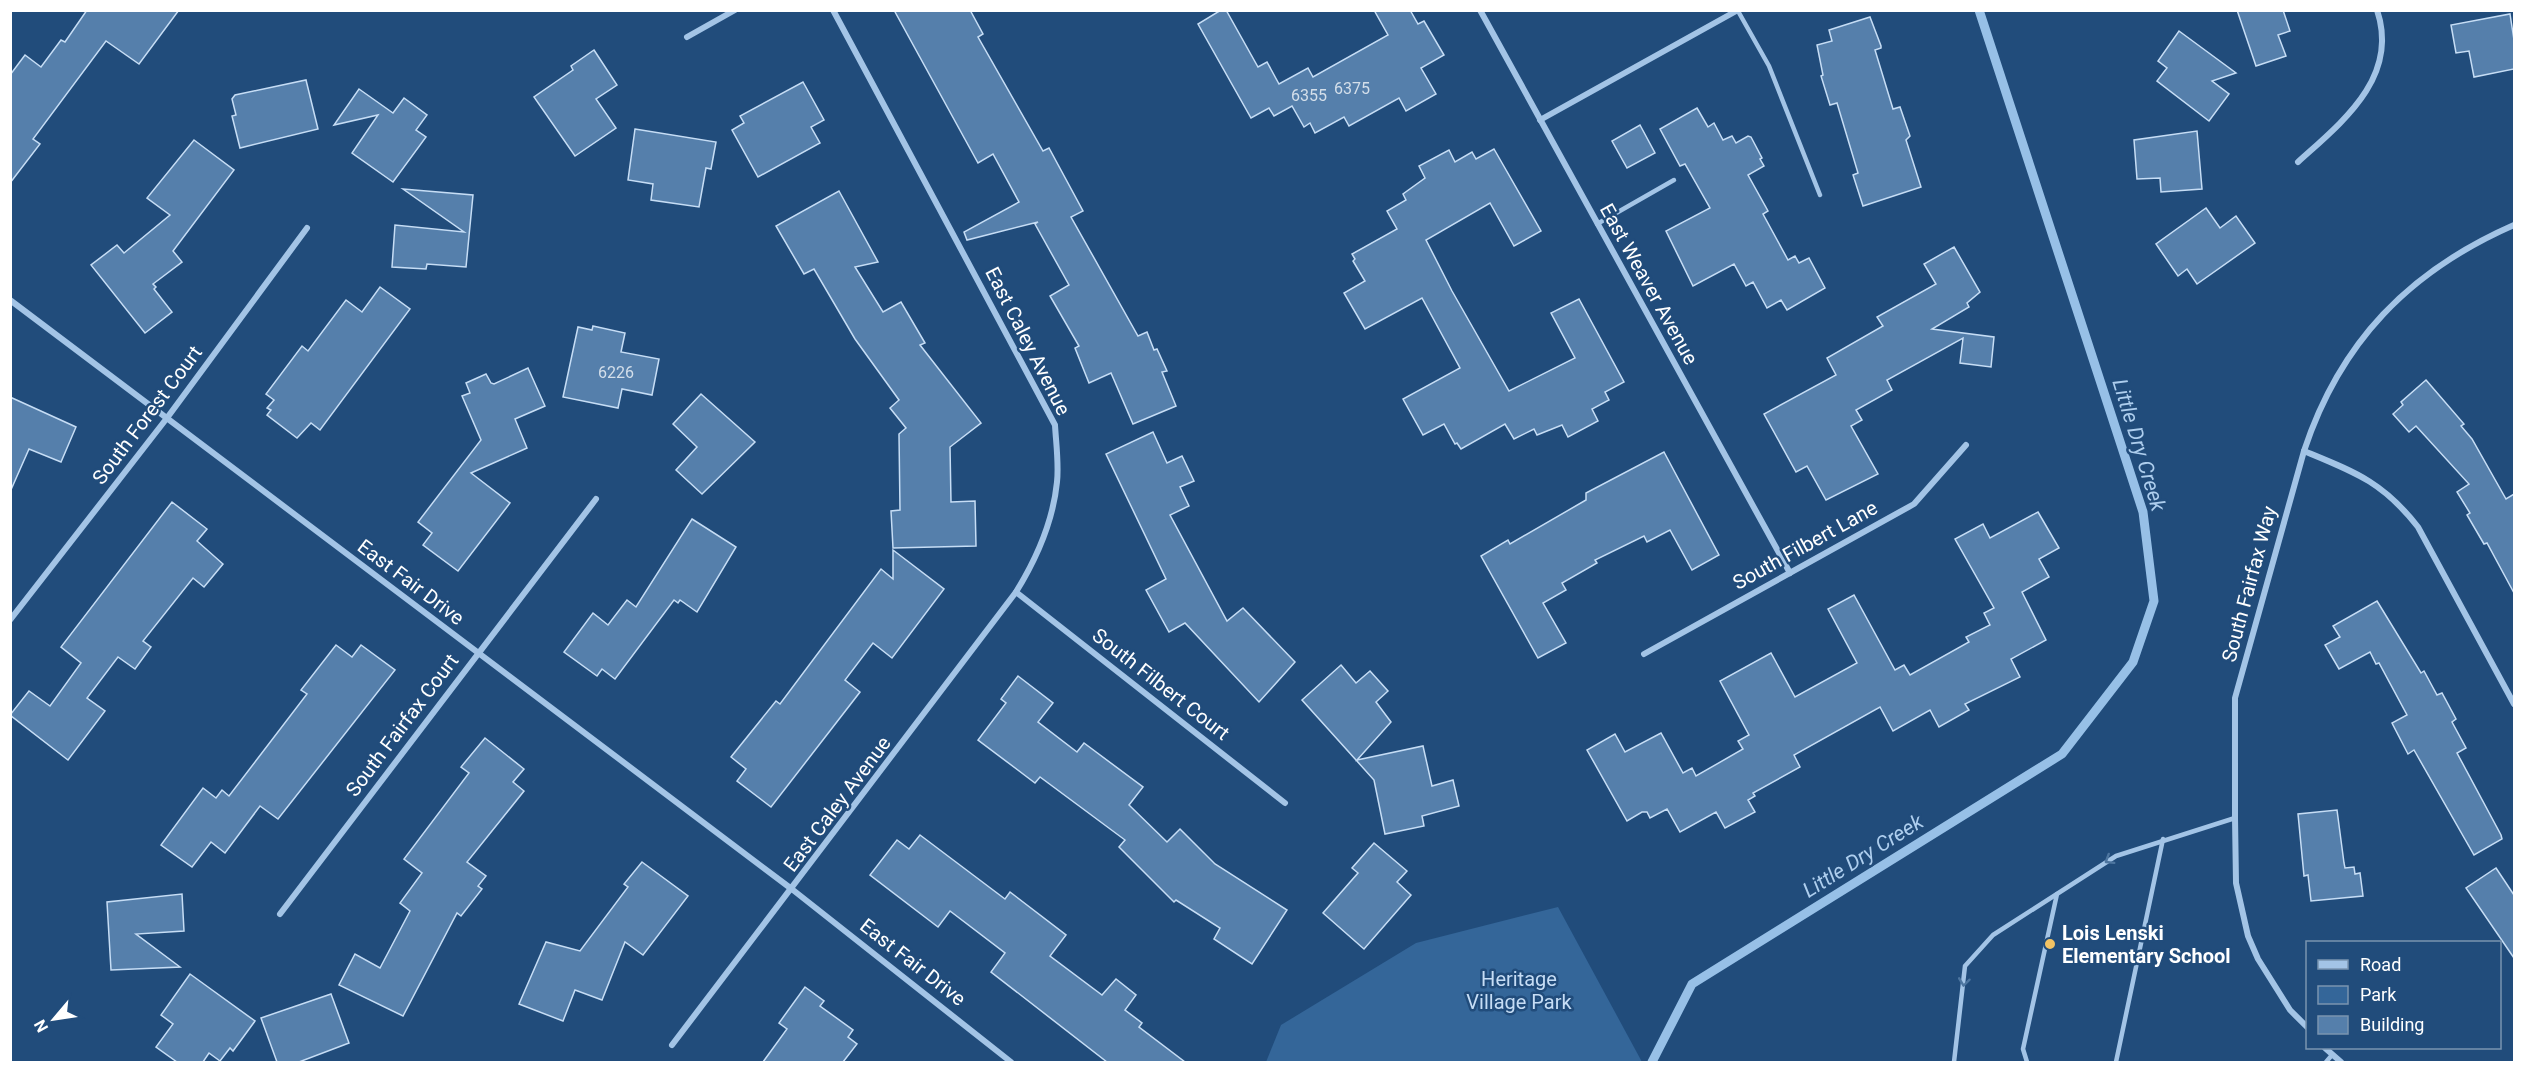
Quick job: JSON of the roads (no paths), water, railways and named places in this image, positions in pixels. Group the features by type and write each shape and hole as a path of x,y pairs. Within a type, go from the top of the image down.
{"street":[{"path":"687,38 735,10"},
{"name":"East Caley Avenue","path":"793,890 1016,592 1035,561 1048,523 1058,481 1055,425 833,10"},
{"name":"East Weaver Avenue","path":"1480,10 1790,573"},
{"path":"1540,120 1738,10"},
{"path":"2298,162 2360,104 2372,82 2381,43 2377,10"},
{"name":"South Fairfax Way","path":"2306,1027 2290,1010 2258,959 2248,936 2236,883 2235,698 2316,414 2345,361 2376,321 2418,281 2474,243 2514,225"},
{"name":"South Forest Court","path":"10,620 167,418 307,228"},
{"name":"East Fair Drive","path":"10,300 793,890 1011,1062"},
{"name":"South Filbert Lane","path":"1644,654 1914,504 1966,445"},
{"path":"2304,451 2352,471 2387,492 2402,506 2418,527 2514,704"},
{"name":"South Fairfax Court","path":"280,914 596,499"},
{"name":"South Filbert Court","path":"1016,592 1286,802"},
{"path":"672,1045 793,890"},
{"path":"2327,1049 2341,1062"}],"lane":[{"path":"1738,10 1769,66 1820,195"},
{"path":"1597,224 1674,180"},
{"path":"1954,1062 1965,966 1993,935 2116,855 2235,818"},
{"path":"2116,1062 2163,839"},
{"path":"2027,1062 2023,1049 2057,894"},
{"path":"2326,1062 2332,1055"}],"waterway":[{"name":"Little Dry Creek","path":"1652,1062 1692,984 2062,754 2133,662 2154,601 2143,512 1979,10"}],"place":[{"name":"Lois Lenski Elementary School","path":"2050,944"}],"park label":[{"name":"Heritage Village Park","path":"1519,990"}]}
